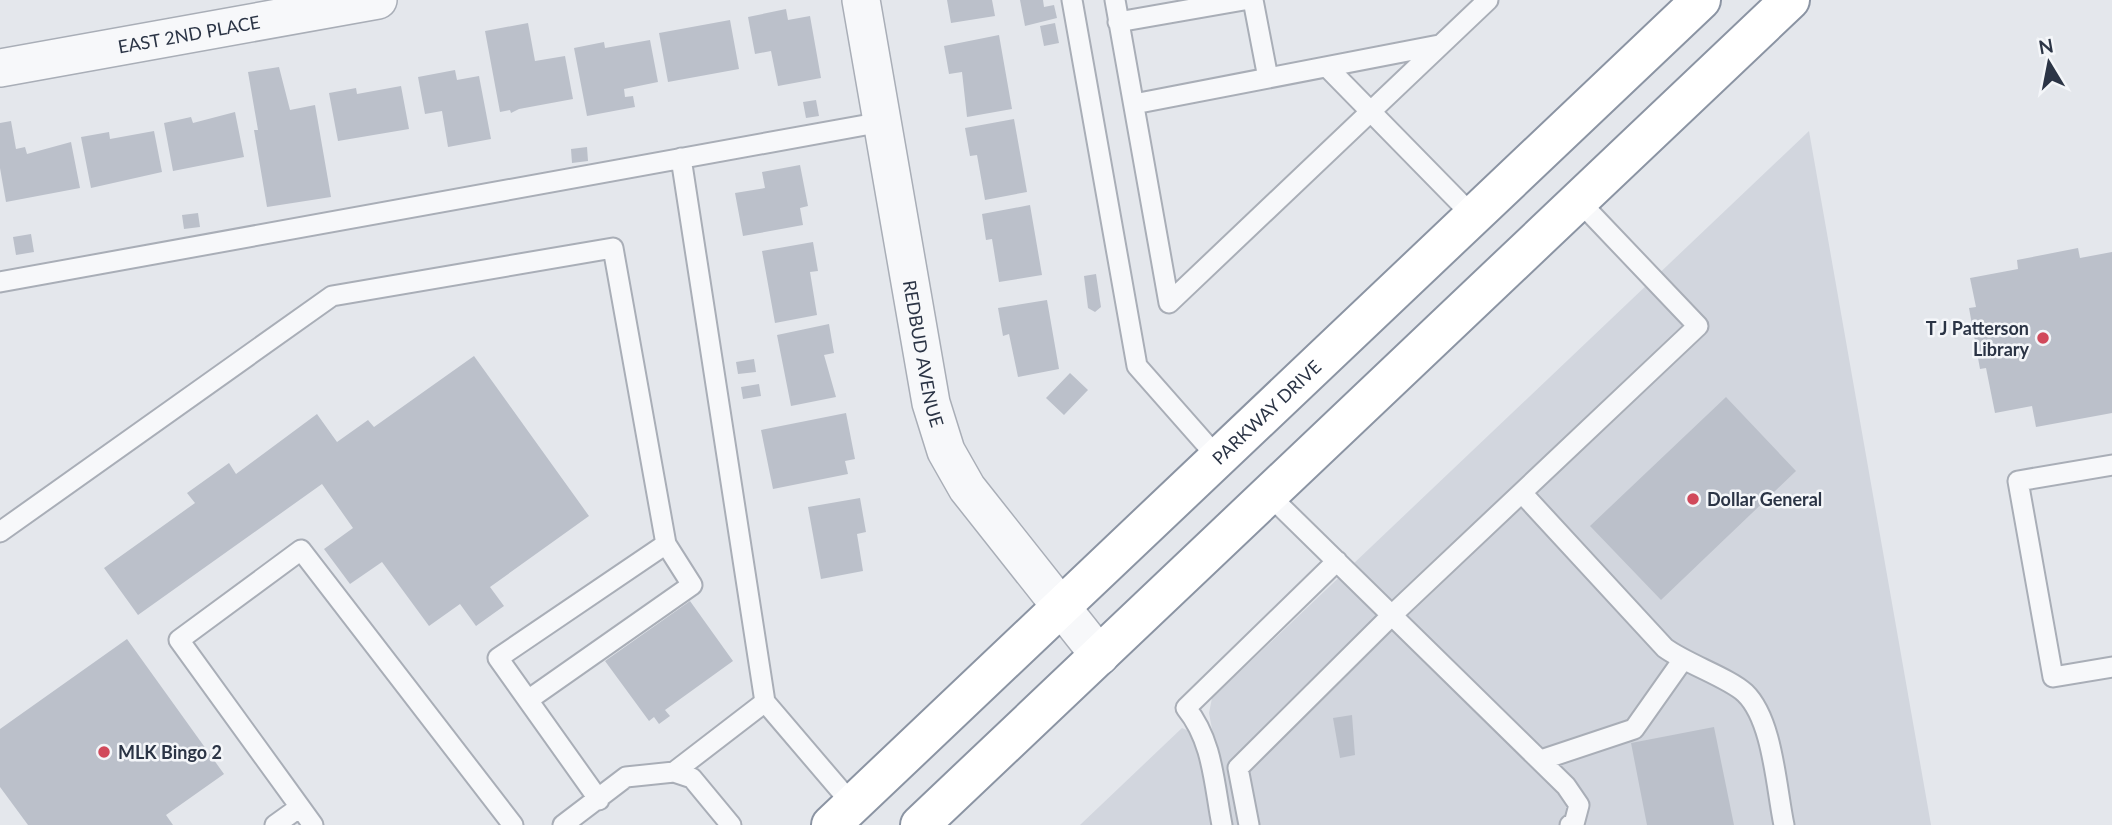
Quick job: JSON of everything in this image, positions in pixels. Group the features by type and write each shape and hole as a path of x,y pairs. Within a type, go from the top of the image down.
{"highway":[{"name":"PARKWAY DRIVE","path":"842,815 1701,0"},
{"path":"920,825 1790,0"}],"street":[{"name":"EAST 2ND PLACE","path":"0,68 379,0"},
{"name":"REDBUD AVENUE","path":"861,0 931,403 946,451 974,497 1100,656"}],"lane":[{"path":"1072,0 1137,366 1219,459"},
{"path":"1115,0 1169,303 1488,0"},
{"path":"1118,22 1244,0"},
{"path":"1253,0 1268,78"},
{"path":"1134,104 1439,45"},
{"path":"1328,67 1372,109 1474,217"},
{"path":"0,282 882,122"},
{"path":"681,158 765,702 842,815"},
{"path":"1249,825 1238,768 1392,615 1698,326 1578,200"},
{"path":"0,532 332,296 613,248 666,544 692,585 528,700"},
{"path":"2112,465 2018,481 2053,677 2112,667"},
{"path":"1522,493 1665,648 1682,661 1744,692 1763,718 1784,825"},
{"path":"1269,495 1566,786 1578,805 1574,824 1570,825"},
{"path":"599,800 498,658 666,544"},
{"path":"313,825 179,640 300,550 513,825"},
{"path":"1222,825 1202,727 1186,708 1337,561"},
{"path":"1541,760 1634,729 1682,661"},
{"path":"674,772 765,702"},
{"path":"563,825 626,777 674,772 692,778 732,825"},
{"path":"275,825 300,807"}],"shaded area":[{"path":"1809,131 1931,825 1230,825 1209,713 1212,698"},
{"path":"1182,728 1191,732 1198,742 1213,825 1080,825"}],"building":[{"path":"947,0 992,0 995,16 951,23"},
{"path":"1020,0 1043,0 1044,7 1054,5 1057,18 1025,26"},
{"path":"786,9 788,20 810,16 821,78 778,86 771,51 755,54 748,17"},
{"path":"730,20 739,69 668,82 659,33"},
{"path":"528,23 535,61 565,56 573,99 519,109 511,113 510,110 500,112 485,31"},
{"path":"1055,23 1059,43 1044,46 1040,26"},
{"path":"999,35 1012,109 967,117 962,72 949,74 944,46"},
{"path":"650,40 658,82 624,89 625,97 633,96 635,107 587,116 574,48 604,42 605,48"},
{"path":"279,67 290,110 315,105 331,197 267,207 254,130 258,130 248,72"},
{"path":"455,70 457,80 479,76 491,139 448,147 442,111 425,114 418,77"},
{"path":"401,86 409,129 338,141 329,93 356,88 357,94"},
{"path":"816,100 819,116 806,118 803,102"},
{"path":"235,112 244,157 173,171 164,123 191,117 193,123"},
{"path":"1014,119 1027,192 985,200 977,155 970,156 965,128"},
{"path":"11,121 16,149 25,147 27,154 71,142 80,188 6,202 0,168 0,123"},
{"path":"154,131 162,172 91,188 81,137 109,132 110,139"},
{"path":"587,147 588,161 572,163 571,149"},
{"path":"800,165 808,206 800,208 803,225 743,236 735,193 765,188 762,172"},
{"path":"1030,205 1042,275 999,282 992,239 986,240 982,214"},
{"path":"198,213 200,227 184,229 182,215"},
{"path":"31,234 34,252 16,255 13,237"},
{"path":"813,242 818,271 810,272 817,315 775,323 762,251"},
{"name":"T J Patterson Library","path":"2078,248 2080,258 2112,252 2112,413 2036,427 2032,406 1995,413 1986,368 1980,369 1969,308 1976,307 1970,278 2018,269 2017,260"},
{"path":"1096,274 1101,307 1095,312 1088,308 1084,276"},
{"path":"1047,300 1059,369 1018,377 1009,334 1003,336 998,308"},
{"path":"829,324 834,353 824,355 836,397 791,406 777,335"},
{"path":"474,356 589,516 490,587 504,606 476,626 460,604 429,626 382,562 350,584 324,549 353,528 322,484 138,615 104,568 195,503 187,493 229,463 236,474 317,414 337,442 368,420 374,427"},
{"path":"754,359 756,372 738,374 736,362"},
{"path":"1070,373 1088,390 1064,415 1046,398"},
{"path":"759,384 761,396 743,399 741,387"},
{"name":"Dollar General","path":"1726,397 1796,471 1661,600 1590,526"},
{"path":"846,413 855,459 845,461 848,474 773,489 761,430"},
{"path":"860,498 866,532 857,534 863,571 821,579 808,507"},
{"path":"690,601 733,661 665,710 670,716 659,724 654,717 649,721 605,661"},
{"name":"MLK Bingo 2","path":"127,639 224,774 166,815 173,825 28,825 0,787 0,729"},
{"path":"1352,715 1355,755 1340,758 1333,718"},
{"path":"1714,727 1734,825 1647,825 1631,743"}],"place":[{"name":"T J Patterson Library","path":"2043,338"},
{"name":"Dollar General","path":"1693,499"},
{"name":"MLK Bingo 2","path":"104,752"}]}
